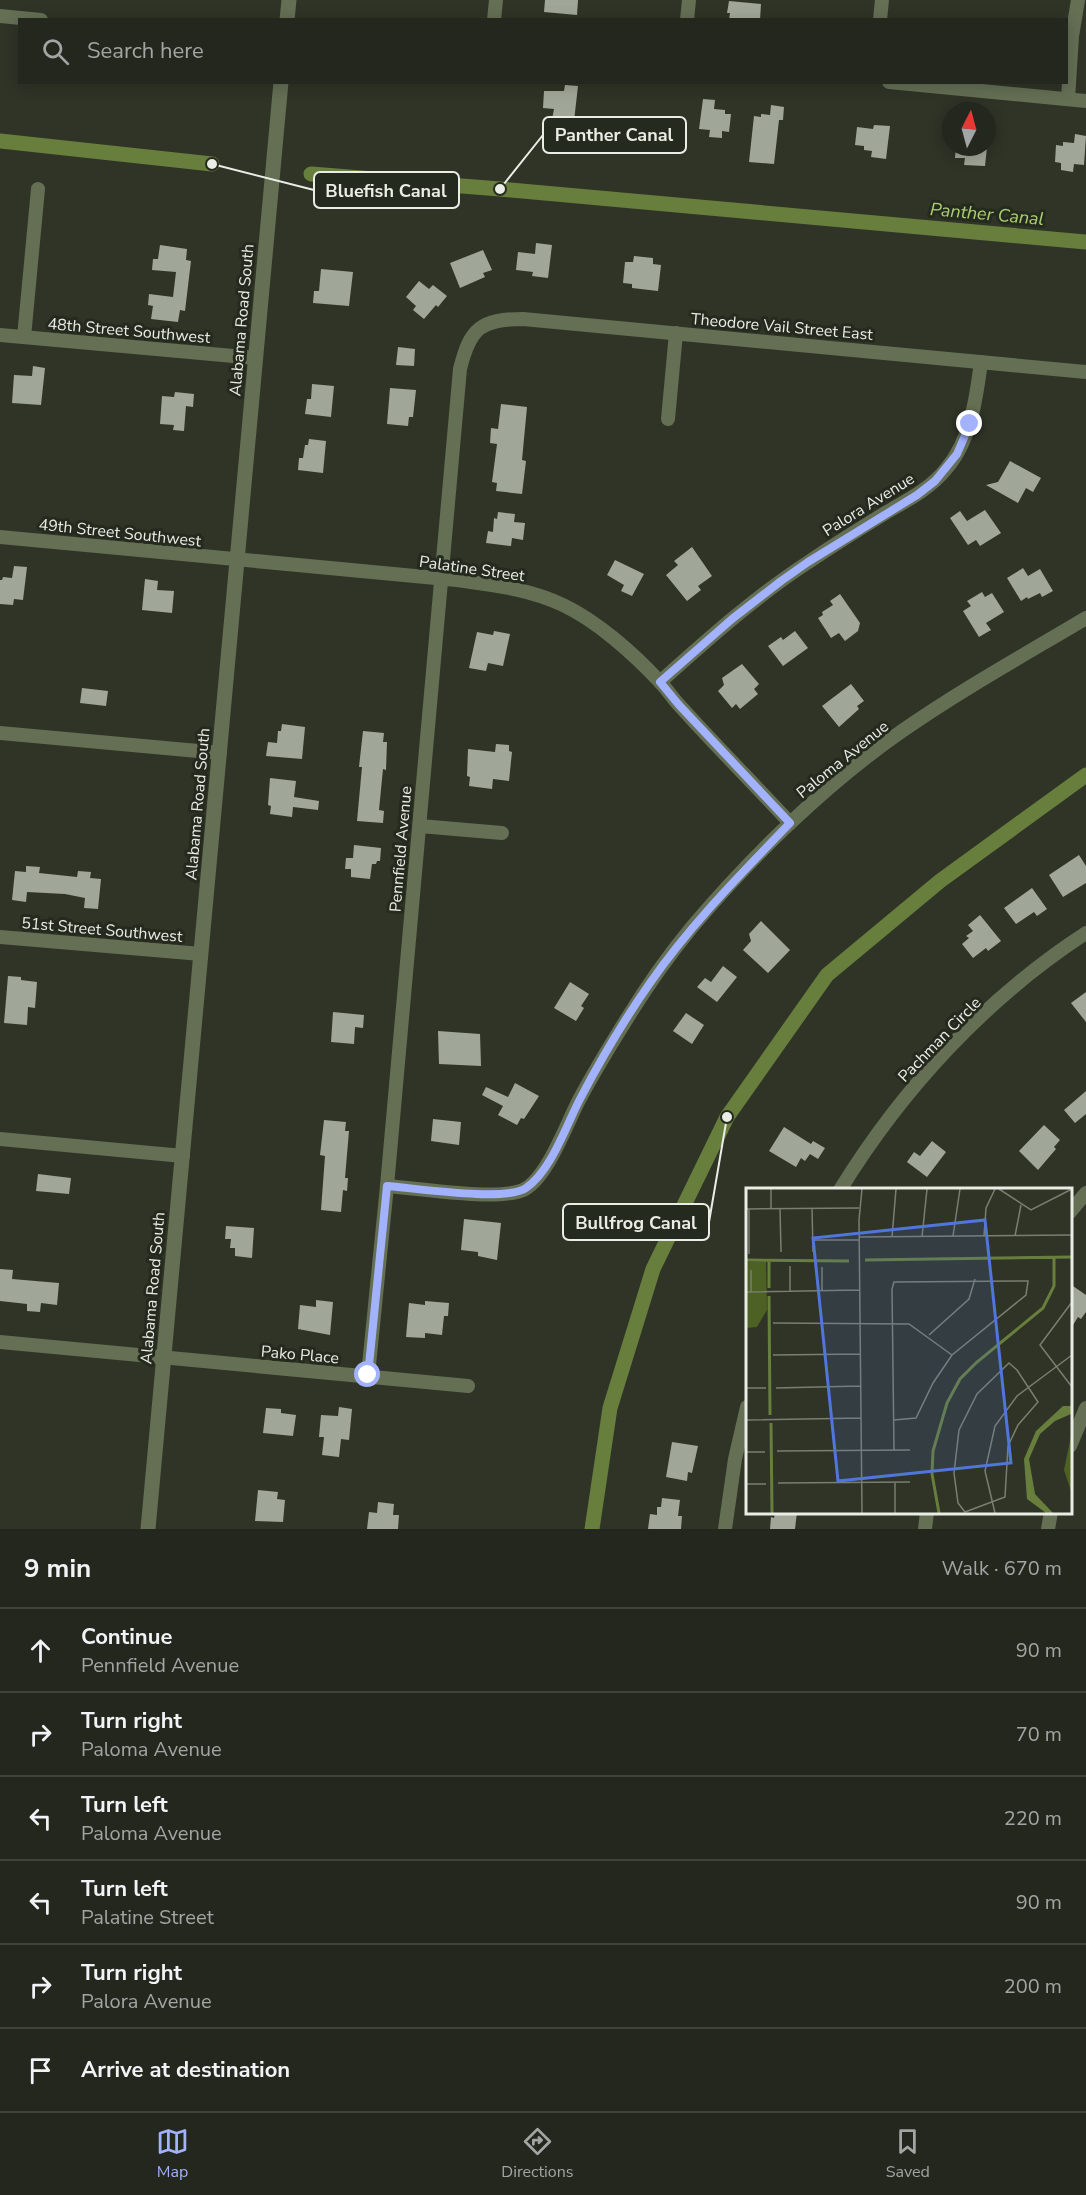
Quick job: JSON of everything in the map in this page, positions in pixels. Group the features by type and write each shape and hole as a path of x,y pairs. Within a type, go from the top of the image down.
{"street":[{"path":"287,18 289,0"},
{"path":"494,18 496,0"},
{"path":"687,18 689,0"},
{"path":"880,18 882,0"},
{"path":"1068,99 1072,36 1078,0"},
{"path":"0,16 20,18"},
{"name":"Alabama Road South","path":"148,1529 281,84"},
{"path":"910,84 1086,101"},
{"path":"24,337 38,189"},
{"name":"Theodore Vail Street East","path":"477,330 492,321 523,319 1086,372"},
{"name":"Pennfield Avenue","path":"368,1375 460,369 465,347 477,330"},
{"path":"668,418 676,333"},
{"name":"48th Street Southwest","path":"0,335 256,358"},
{"name":"Palora Avenue","path":"660,682 724,625 781,581 917,495 935,481 947,469 965,439 970,424 981,362"},
{"name":"49th Street Southwest","path":"0,537 238,561"},
{"name":"Palatine Street","path":"238,561 442,579 516,590 564,605 588,619 660,682 790,823"},
{"name":"Paloma Avenue","path":"387,1186 505,1194 526,1188 545,1168 580,1098 651,982 691,928 790,823 861,762 900,733 1086,618"},
{"path":"0,733 220,753"},
{"path":"420,826 502,833"},
{"name":"Pachman Circle","path":"841,1188 883,1125 918,1082 974,1022 1056,953 1086,933"},
{"name":"51st Street Southwest","path":"0,937 201,954"},
{"path":"0,1139 183,1156"},
{"path":"1071,1211 1086,1193"},
{"name":"Pako Place","path":"0,1342 468,1386"},
{"path":"1071,1444 1086,1408"},
{"path":"725,1529 735,1459 746,1411"},
{"path":"925,1529 927,1514"},
{"path":"1048,1529 1051,1514"}],"building":[{"path":"545,0 578,0 577,15 544,12"},
{"path":"729,1 761,4 760,18 729,18 730,13 727,13"},
{"path":"565,85 578,86 574,121 552,119 554,109 543,108 544,91 564,91"},
{"path":"703,99 715,100 714,109 725,110 725,114 731,114 729,132 722,131 722,138 709,137 710,130 699,129"},
{"path":"771,105 784,107 783,120 779,120 774,164 749,162 754,116 770,115"},
{"path":"874,125 890,126 886,159 871,157 872,151 864,150 864,146 855,145 857,127 873,129"},
{"path":"1075,134 1086,136 1084,165 1074,164 1073,172 1061,170 1061,163 1055,162 1056,145 1063,146 1063,142 1074,143"},
{"path":"955,156 986,156 985,166 964,165 965,158 955,158"},
{"path":"536,243 552,245 548,278 532,276 533,272 516,270 518,252 535,254"},
{"path":"160,245 187,249 186,260 191,261 185,311 180,310 178,322 151,319 153,306 148,305 149,294 173,297 176,272 152,270 153,259 158,259"},
{"path":"483,250 492,270 483,273 485,277 460,288 450,263"},
{"path":"634,256 653,258 653,264 661,265 658,291 632,288 632,284 623,283 625,262 633,262"},
{"path":"321,269 353,272 349,306 313,303 314,291 319,291"},
{"path":"419,281 429,289 433,285 447,296 424,319 413,310 416,306 406,297"},
{"path":"398,347 415,349 414,366 396,365"},
{"path":"33,366 45,368 41,405 12,403 14,375 32,376"},
{"path":"312,384 334,386 331,417 305,414 307,399 311,399"},
{"path":"390,388 416,390 413,417 409,417 408,426 387,424"},
{"path":"175,392 194,394 193,407 186,406 184,431 173,430 174,425 160,424 162,396 174,397"},
{"path":"501,404 527,407 522,460 526,461 522,494 496,491 497,483 492,482 497,444 490,443 491,428 498,429"},
{"path":"309,439 326,441 323,473 298,470 299,458 303,458 305,445 308,445"},
{"path":"1010,461 1041,478 1033,492 1026,488 1018,503 986,485 998,482"},
{"path":"985,510 1001,533 980,546 976,540 968,545 950,518 960,511 967,521"},
{"path":"498,512 515,514 514,522 525,523 523,540 512,538 511,546 486,543 488,531 493,532 494,518 497,519"},
{"path":"692,547 712,576 698,586 701,590 687,601 666,575 678,565 674,561"},
{"path":"615,560 644,574 632,596 621,591 624,585 607,575"},
{"path":"14,566 27,567 23,600 14,599 13,605 0,604 0,580 3,577 12,578"},
{"path":"1023,568 1028,576 1040,569 1053,591 1042,597 1040,593 1021,601 1007,578"},
{"path":"145,579 158,581 157,590 174,591 172,613 142,610"},
{"path":"982,592 985,597 992,593 1004,612 986,623 991,630 979,637 963,611 971,606 967,601"},
{"path":"840,594 860,623 858,631 845,641 839,633 831,638 818,618 823,615 822,612 833,605 830,601"},
{"path":"494,631 510,634 503,666 488,663 486,671 469,668 477,632 493,635"},
{"path":"795,631 808,648 783,666 768,646 781,637 783,640"},
{"path":"742,664 759,684 754,689 758,694 740,709 736,704 732,708 718,691 724,685 722,678"},
{"path":"851,684 864,701 857,706 859,709 839,727 822,706"},
{"path":"82,688 108,691 106,706 80,703"},
{"path":"282,724 305,727 302,759 266,756 268,742 277,743 278,731 281,731"},
{"path":"363,731 384,733 383,742 387,742 386,770 383,769 379,810 384,811 383,823 357,821"},
{"path":"496,744 509,745 509,751 512,752 509,781 493,779 492,789 469,786 468,749 495,752"},
{"path":"270,778 296,781 294,797 319,801 318,810 293,807 292,817 270,814 271,806 268,805"},
{"path":"354,845 381,848 380,861 372,864 370,879 351,877 351,869 345,869 346,858 353,858"},
{"path":"1079,855 1086,866 1086,883 1063,897 1049,875"},
{"path":"26,866 40,867 39,873 77,877 78,871 91,872 90,878 101,879 98,909 84,908 85,898 65,894 27,892 26,902 12,900 15,871 26,872"},
{"path":"1032,888 1047,909 1037,916 1034,912 1016,924 1004,908"},
{"path":"980,915 1001,941 988,951 986,948 973,958 962,944 969,938 966,936 973,931 968,925"},
{"path":"761,921 790,950 768,973 743,950 751,941 749,934"},
{"path":"723,966 737,977 717,1002 697,987 705,978 711,982"},
{"path":"8,976 37,982 35,1008 28,1007 27,1025 4,1023"},
{"path":"570,982 589,994 581,1006 584,1008 576,1021 554,1008"},
{"path":"1086,992 1086,1022 1071,1003"},
{"path":"333,1012 364,1015 363,1028 355,1027 354,1044 331,1042"},
{"path":"686,1013 704,1025 692,1044 673,1031"},
{"path":"438,1031 480,1034 481,1066 439,1064"},
{"path":"515,1083 539,1096 524,1119 521,1118 517,1125 498,1115 503,1106 482,1095 486,1087 508,1097"},
{"path":"1086,1091 1086,1114 1075,1123 1064,1110"},
{"path":"433,1119 461,1122 459,1145 431,1141"},
{"path":"324,1120 346,1122 345,1131 349,1131 345,1178 348,1178 347,1191 343,1190 341,1212 321,1210 325,1156 320,1155"},
{"path":"1044,1125 1060,1140 1054,1147 1056,1149 1038,1170 1019,1151"},
{"path":"784,1127 811,1144 813,1141 825,1148 818,1159 810,1154 805,1161 801,1158 796,1167 769,1151"},
{"path":"932,1141 946,1152 927,1177 907,1162 914,1152 920,1156"},
{"path":"38,1174 71,1178 69,1194 36,1191"},
{"path":"464,1219 501,1223 497,1260 478,1256 478,1252 461,1250"},
{"path":"226,1226 254,1228 252,1258 235,1256 235,1248 230,1248 231,1239 225,1239"},
{"path":"0,1269 13,1270 12,1279 59,1283 57,1305 41,1303 40,1312 27,1311 27,1304 0,1301"},
{"path":"1071,1285 1086,1295 1086,1312 1081,1319 1078,1317 1071,1328"},
{"path":"316,1300 333,1302 330,1335 298,1329 300,1305 316,1307"},
{"path":"425,1301 449,1303 448,1316 444,1316 442,1335 425,1333 425,1338 406,1337 409,1303 425,1305"},
{"path":"339,1407 352,1409 349,1440 341,1439 339,1457 322,1455 324,1437 319,1437 321,1415 338,1416"},
{"path":"266,1408 281,1409 281,1413 296,1415 293,1436 263,1433"},
{"path":"672,1442 698,1446 692,1473 688,1472 687,1481 666,1477"},
{"path":"258,1490 278,1492 277,1499 285,1500 283,1522 255,1521"},
{"path":"662,1498 680,1500 678,1516 682,1516 681,1529 648,1529 650,1514 657,1515 657,1507 661,1507"},
{"path":"378,1502 394,1504 393,1515 399,1515 398,1529 367,1529 369,1512 377,1513"},
{"path":"775,1514 797,1514 795,1529 770,1529 771,1517 774,1518"}],"waterway":[{"path":"0,141 212,164"},
{"name":"Panther Canal","path":"311,174 1086,242"},
{"path":"592,1529 610,1408 653,1269 727,1117 827,975 940,881 1086,775"}],"place":[{"name":"Bluefish Canal","path":"212,164"},
{"name":"Panther Canal","path":"500,189"},
{"name":"Bullfrog Canal","path":"727,1117"}],"route":[{"path":"368,1375 387,1186 479,1194 505,1194 526,1188 545,1168 580,1098 651,982 691,928 790,823 660,682 732,619 781,581 847,537 917,495 935,481 957,454 970,424"}]}
